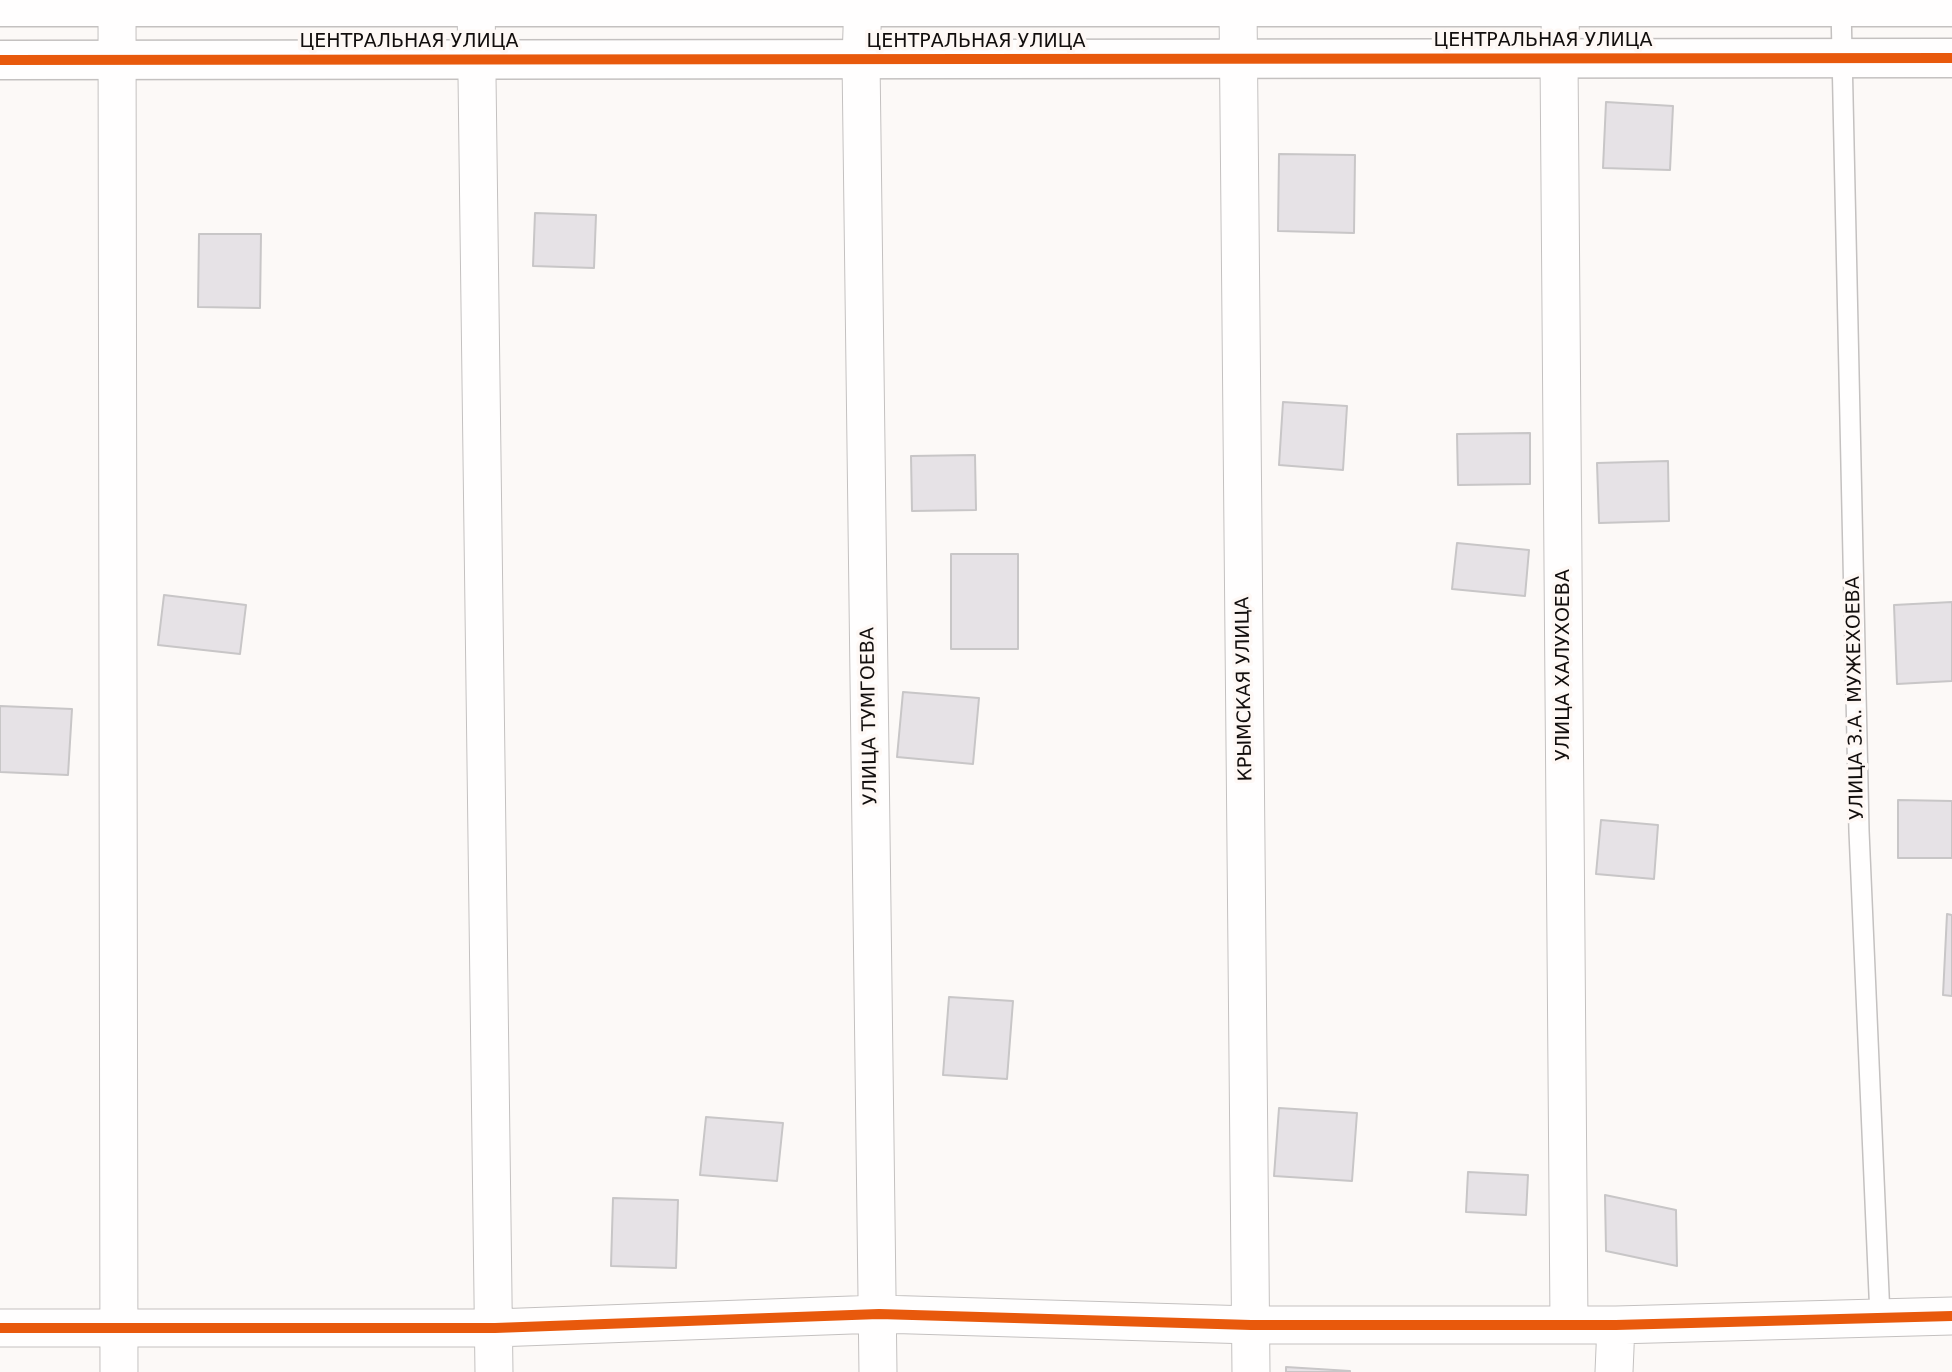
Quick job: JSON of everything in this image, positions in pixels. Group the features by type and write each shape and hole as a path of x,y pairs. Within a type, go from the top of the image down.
{"street":[{"name":"ЦЕНТРАЛЬНАЯ УЛИЦА","path":"0,7 117,4 863,4 1561,7 1757,3 1841,7 1952,7"},
{"path":"117,4 118,1372"},
{"path":"476,4 494,1372"},
{"name":"УЛИЦА ТУМГОЕВА","path":"863,4 861,60 878,1372"},
{"name":"КРЫМСКАЯ УЛИЦА","path":"1238,7 1251,1372"},
{"name":"УЛИЦА ХАЛУХОЕВА","path":"1561,7 1559,59 1569,1323"},
{"name":"ЦЕНТРАЛЬНАЯ УЛИЦА","path":"0,60 1952,58"},
{"path":"0,1328 495,1328 879,1314 1251,1325 1616,1325 1952,1316"},
{"path":"1614,1372 1616,1325"}],"lane":[{"name":"УЛИЦА З.А. МУЖЕХОЕВА","path":"1841,7 1859,831 1880,1317"}],"building":[{"path":"1606,102 1673,106 1670,170 1603,168"},
{"path":"1279,154 1355,155 1354,233 1278,231"},
{"path":"535,213 596,215 594,268 533,266"},
{"path":"199,234 261,234 260,308 198,307"},
{"path":"1283,402 1347,406 1343,470 1279,465"},
{"path":"1530,433 1530,484 1458,485 1457,434"},
{"path":"975,455 976,510 912,511 911,456"},
{"path":"1668,461 1669,521 1599,523 1597,463"},
{"path":"1457,543 1529,550 1525,596 1452,589"},
{"path":"951,554 1018,554 1018,649 951,649"},
{"path":"164,595 246,605 240,654 158,645"},
{"path":"1952,602 1952,681 1897,684 1894,605"},
{"path":"903,692 979,698 973,764 897,757"},
{"path":"0,706 72,709 68,775 0,772"},
{"path":"1898,800 1952,801 1952,858 1898,858"},
{"path":"1601,820 1658,825 1654,879 1596,874"},
{"path":"1947,914 1952,915 1952,996 1943,995"},
{"path":"949,997 1013,1001 1007,1079 943,1075"},
{"path":"1279,1108 1357,1113 1352,1181 1274,1176"},
{"path":"706,1117 783,1123 777,1181 700,1175"},
{"path":"1468,1172 1528,1175 1526,1215 1466,1212"},
{"path":"1605,1195 1676,1210 1677,1266 1606,1251"},
{"path":"613,1198 678,1200 676,1268 611,1266"},
{"path":"1286,1367 1350,1371 1350,1372 1286,1372"}],"cycle path":[{"path":"0,60 1952,58"},
{"path":"0,1328 495,1328 879,1314 1251,1325 1616,1325 1952,1316"}]}
